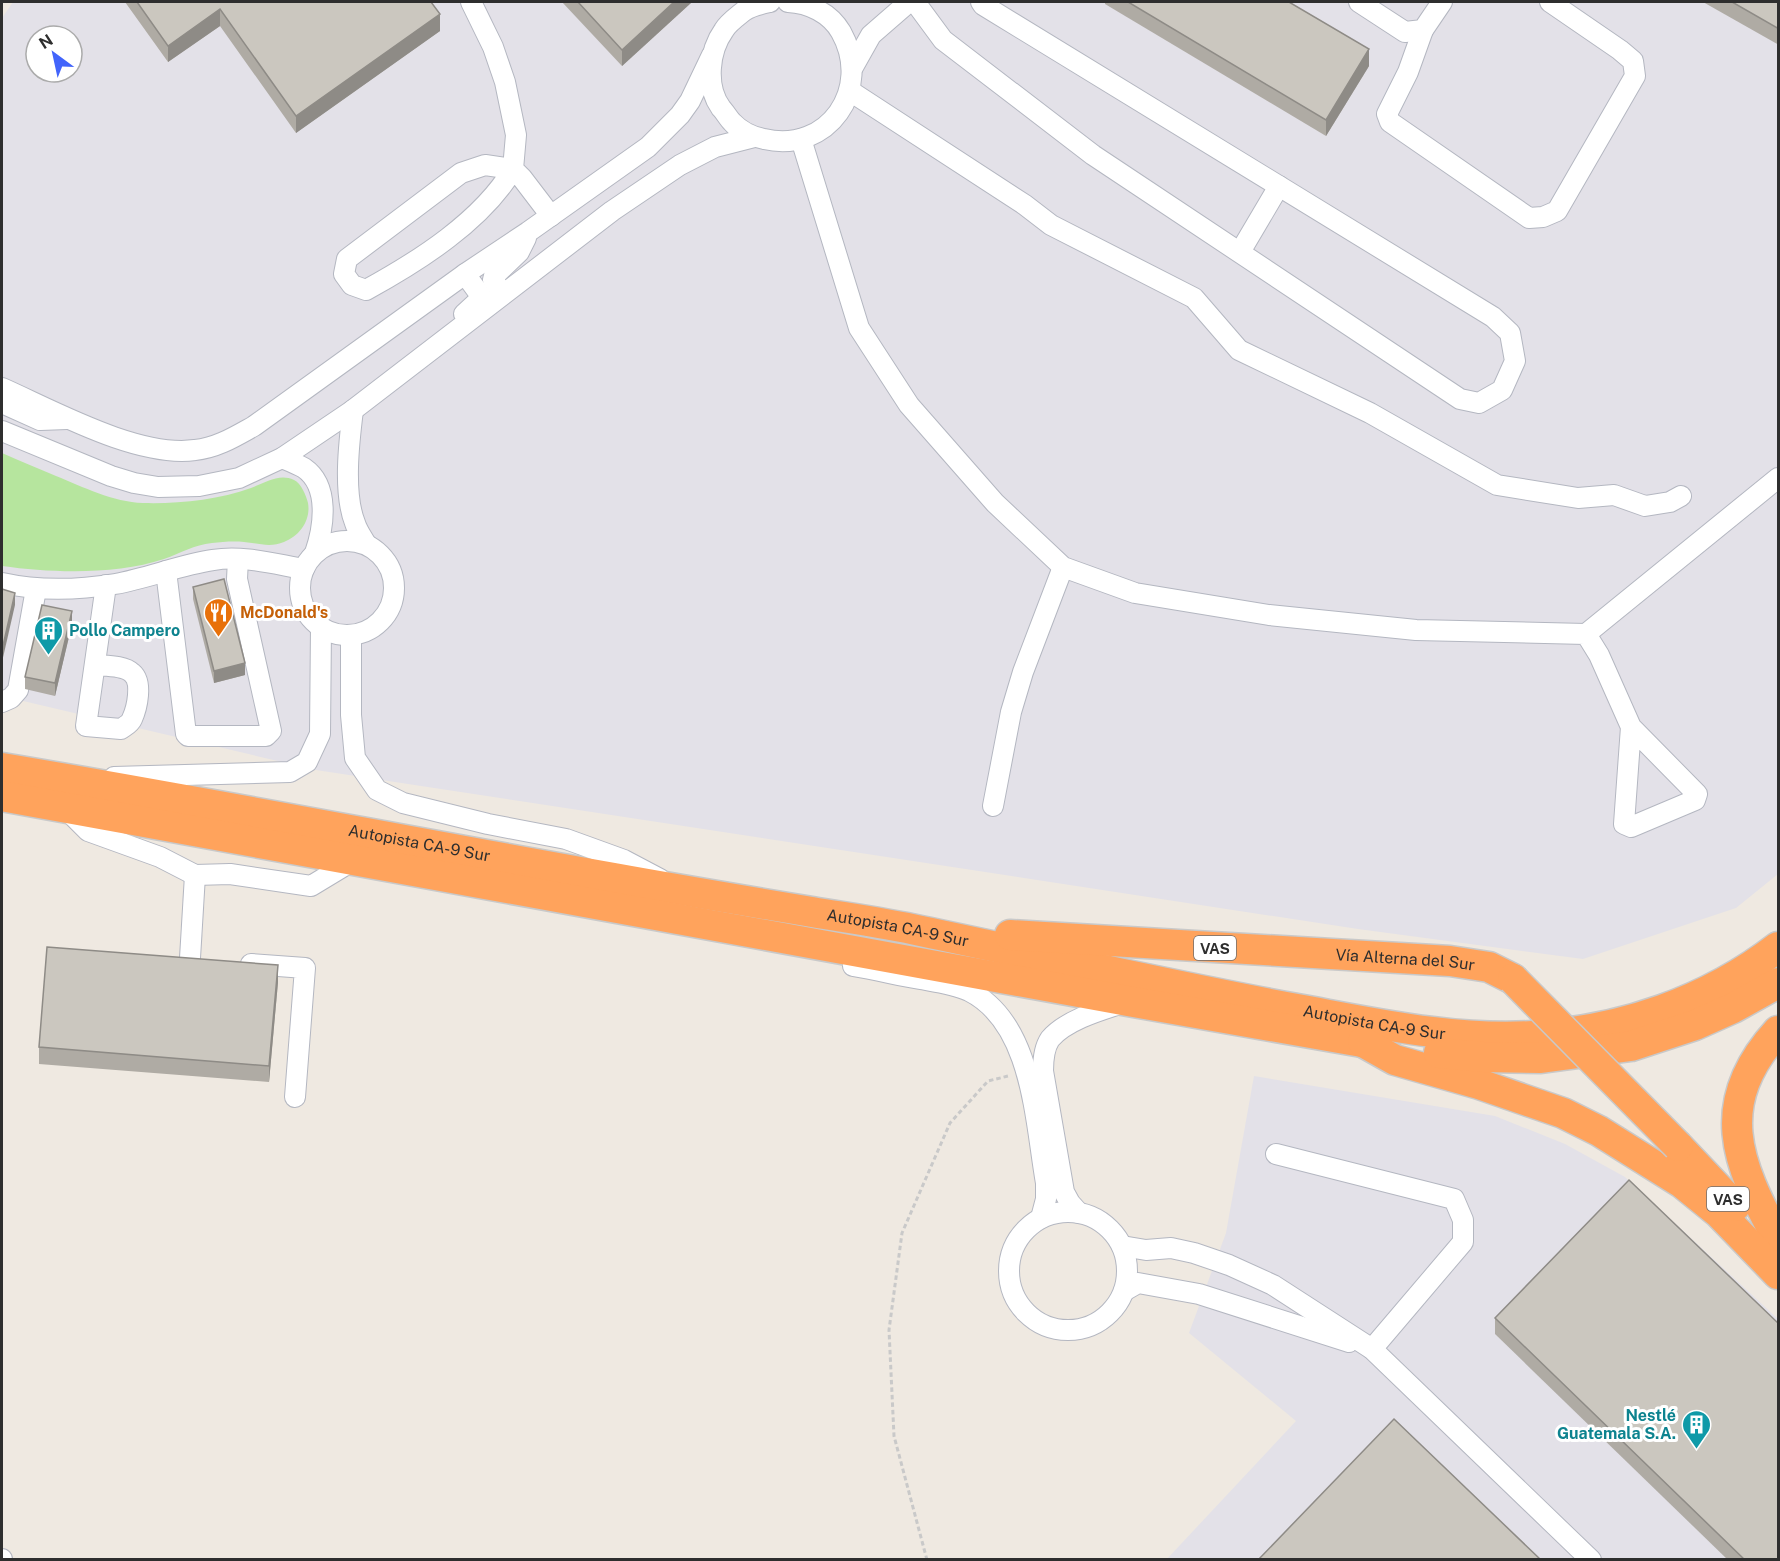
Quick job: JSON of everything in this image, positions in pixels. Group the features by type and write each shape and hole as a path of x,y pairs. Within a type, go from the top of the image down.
{"highway":[{"name":"Autopista CA-9 Sur","path":"10,769 63,793 354,860 1128,1001 1413,1050 1483,1057 1541,1058 1631,1046 1695,1025 1779,983"},
{"name":"Autopista CA-9 Sur","path":"2,796 63,793 681,890 914,929 1186,988 1344,1018 1470,1036 1549,1035 1601,1027 1643,1016 1691,999 1729,981 1779,947"},
{"name":"Vía Alterna del Sur","path":"914,929 1450,961 1489,967 1513,979 1779,1251"},
{"path":"1779,1031 1767,1043 1744,1086 1738,1104 1736,1123 1737,1142 1743,1165 1779,1239"},
{"name":"VAS","path":"1363,1042 1395,1060 1479,1084 1563,1113 1599,1131 1682,1183 1719,1213 1779,1274"}],"street":[{"path":"471,2 493,47 504,82 516,135 513,169 502,187 476,216 399,272 366,290 352,285 344,274 347,260 461,173 485,165 513,169 551,216"},
{"path":"2,388 113,437 153,448 176,452 217,445 254,426 465,274 648,147 680,116 690,102 724,29 746,10 770,2"},
{"path":"712,55 711,80 718,104 733,123 754,137 777,142 801,139 822,129 839,112 850,91 853,67 848,46 838,27 821,12 802,2"},
{"path":"853,67 871,35 909,2"},
{"path":"915,2 943,40 1093,155 1460,399 1479,403 1502,390 1515,361 1510,333 1493,317 981,2"},
{"path":"1359,2 1405,32 1423,30"},
{"path":"1442,2 1423,30 1408,72 1388,114 1390,122 1529,218 1544,217 1557,211 1635,76 1633,61 1550,2"},
{"path":"850,91 1025,205 1051,225 1194,298 1239,350 1370,413 1497,485 1578,498 1614,495 1645,506 1670,502 1681,496"},
{"path":"2,431 111,476 158,488 199,486 239,478 282,458 352,410 612,212 680,165 715,147 754,137"},
{"path":"801,139 859,328 909,405 995,502 1063,567 1136,593 1269,615 1416,630 1586,634 1779,478"},
{"path":"1240,252 1279,186"},
{"path":"503,294 493,280 494,276 519,252 528,232"},
{"path":"432,349 481,296 465,274"},
{"path":"2,403 40,420 72,419"},
{"path":"352,410 349,502 355,524 366,544"},
{"path":"282,458 305,469 316,481 323,507 322,531 315,553 304,569 300,585 302,601 309,616 321,627 335,634 351,635 369,630 383,619 392,604 395,586 391,568 381,554 366,544 353,540 327,545 315,553"},
{"path":"2,583 36,588 74,589 106,585 212,560 238,559 304,569"},
{"path":"166,571 186,734 266,736 271,731 237,579 238,559"},
{"path":"993,806 1011,712 1023,672 1063,567"},
{"path":"95,664 106,585"},
{"path":"2,702 11,698 18,690 36,588"},
{"path":"321,627 320,734 307,762 290,772 63,793 87,831 160,857 195,874 230,874 311,886 354,860"},
{"path":"1586,634 1599,655 1631,727 1697,794 1695,800 1631,827 1624,824 1631,727"},
{"path":"351,635 351,715 355,758 377,790 403,803 488,824 566,839 624,860 681,890"},
{"path":"190,958 195,874"},
{"path":"698,923 714,939 938,982 967,991 982,999 1009,1030 1023,1057 1027,1071 1046,1183 1046,1199 1041,1218"},
{"path":"168,957 213,960"},
{"path":"236,962 305,968 295,1097"},
{"path":"1079,1213 1070,1203 1065,1192 1042,1071 1044,1054 1050,1040 1075,1021 1128,1001"},
{"path":"1276,1154 1454,1199 1464,1220 1463,1242 1372,1349"},
{"path":"1060,1212 1079,1213 1097,1219 1112,1231 1122,1246 1127,1268 1124,1291 1115,1308 1100,1321 1083,1329 1063,1331 1045,1326 1028,1316 1016,1301 1009,1283 1009,1263 1014,1245 1026,1229 1041,1218 1060,1212"},
{"path":"1122,1246 1146,1250 1172,1248 1229,1265 1273,1285 1372,1349 1591,1560"},
{"path":"1124,1291 1138,1283 1199,1294 1372,1349"}],"path":[{"path":"927,1560 894,1436 889,1330 902,1233 950,1123 988,1081 1027,1071"}],"shaded area":[{"path":"13,2 1778,2 1778,874 1736,908 1583,959 1358,929 316,770 2,696 2,18"},
{"path":"1254,1076 1495,1116 1565,1144 1625,1177 1778,1319 1778,1559 1166,1560 1296,1421 1189,1333 1226,1233"}],"green space":[{"path":"2,453 98,493 121,500 143,503 170,503 211,498 251,488 272,479 288,478 297,482 303,490 308,503 308,515 303,527 295,536 274,545 244,542 205,544 145,564 105,570 63,571 2,566"}],"building":[{"path":"137,2 431,2 440,14 296,116 220,9 168,46"},
{"path":"578,2 674,2 622,50"},
{"path":"1128,2 1289,2 1369,49 1326,120"},
{"path":"1732,2 1779,2 1779,29"},
{"name":"McDonald's","path":"224,579 245,663 214,671 193,587"},
{"path":"2,589 15,593 2,650"},
{"name":"Pollo Campero","path":"42,605 72,611 55,683 25,677"},
{"path":"47,947 278,965 269,1066 39,1047"},
{"name":"Nestlé Guatemala S.A.","path":"1629,1180 1779,1324 1779,1560 1745,1560 1495,1318"},
{"path":"1394,1419 1541,1560 1258,1560"}],"place":[{"name":"McDonald's","path":"219,638"},
{"name":"Pollo Campero","path":"48,656"},
{"name":"Nestlé Guatemala S.A.","path":"1697,1450"}]}
